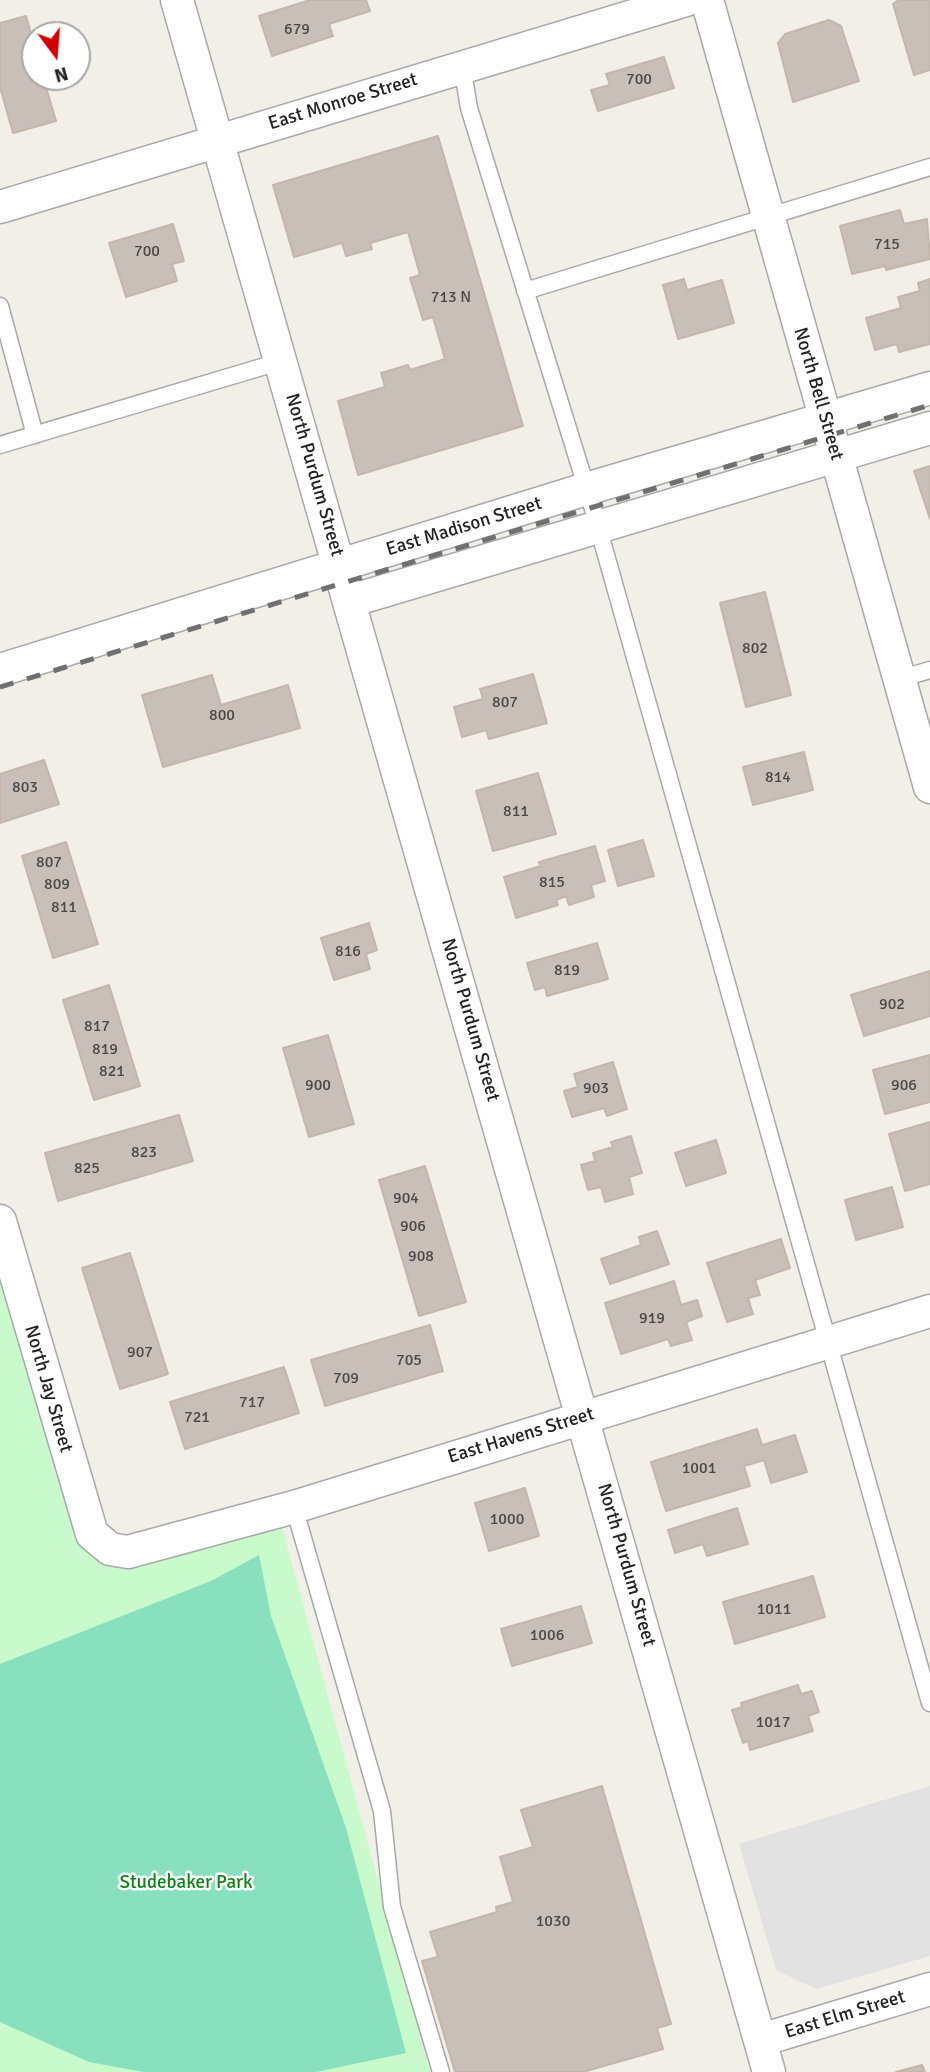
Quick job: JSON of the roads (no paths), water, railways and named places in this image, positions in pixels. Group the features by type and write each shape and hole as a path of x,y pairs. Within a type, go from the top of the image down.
{"street":[{"name":"North Purdum Street","path":"177,0 584,1417 768,2072"},
{"name":"East Monroe Street","path":"0,207 686,0"},
{"name":"North Bell Street","path":"707,0 930,787"},
{"name":"East Madison Street","path":"0,670 586,489 826,421 930,388"},
{"name":"East Madison Street","path":"350,601 930,428"},
{"name":"North Jay Street","path":"0,1221 92,1534 110,1549"},
{"name":"East Havens Street","path":"110,1549 128,1552 295,1507 930,1311"},
{"name":"East Elm Street","path":"761,2040 930,1989"}],"lane":[{"path":"462,66 469,108 598,528 826,1343 930,1703"},
{"path":"525,291 930,167"},
{"path":"0,306 35,435"},
{"path":"0,445 282,361"},
{"path":"899,679 930,670"},
{"path":"295,1507 382,1811 392,1907 441,2072"}],"railway":[{"path":"0,687 930,405"}],"park label":[{"name":"Studebaker Park","path":"186,1883"}]}
